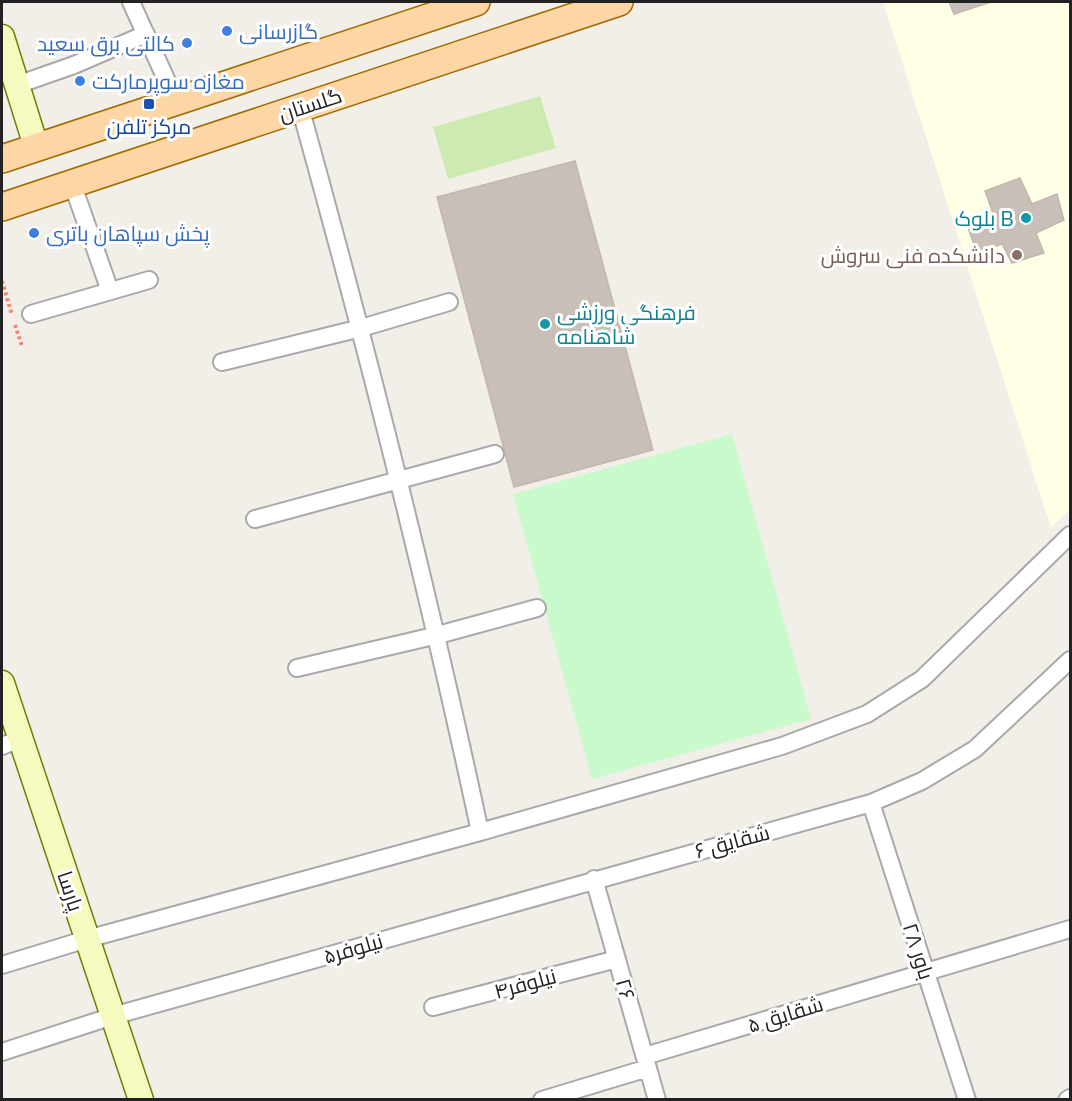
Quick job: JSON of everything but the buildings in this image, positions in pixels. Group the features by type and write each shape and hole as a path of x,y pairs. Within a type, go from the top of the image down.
{"main road":[{"path":"2,159 176,101 439,8 476,2"},
{"name":"گلستان","path":"2,207 619,2"}],"street":[{"path":"131,2 176,101"},
{"path":"16,85 74,65 146,34"},
{"path":"2,38 36,146"},
{"path":"300,108 361,328 438,635 480,832"},
{"path":"72,183 110,291"},
{"path":"31,314 149,280"},
{"path":"222,362 361,328 449,302"},
{"path":"255,519 495,454"},
{"path":"2,965 87,939 480,832 782,746 867,714 922,679 1071,535"},
{"path":"297,668 438,635 537,608"},
{"name":"شقایق ۶","path":"594,879 871,803 922,781 975,749 1071,660"},
{"name":"پارسا","path":"2,683 11,742 87,939 141,1100"},
{"name":"باور ۲۸","path":"871,803 967,1100"},
{"name":"۲۶","path":"594,879 657,1100"},
{"name":"نیلوفر۵","path":"2,1052 113,1016 594,879"},
{"name":"شقایق ۵","path":"542,1100 646,1062 926,972 1071,929"},
{"name":"نیلوفر۴","path":"433,1007 617,959"}],"shaded area":[{"name":"دانشکده فنی سروش","path":"883,2 1070,2 1070,509 1051,528"}],"green space":[{"path":"540,96 556,148 448,179 433,127"},
{"path":"732,434 811,719 592,779 513,494"}],"place":[{"name":"گازرسانی","path":"227,31"},
{"name":"کالتی برق سعید","path":"187,43"},
{"name":"مغازه سوپرمارکت","path":"80,81"},
{"name":"مرکز تلفن","path":"149,104"},
{"name":"بلوک B","path":"1026,218"},
{"name":"پخش سپاهان باتری","path":"34,233"},
{"name":"دانشکده فنی سروش","path":"1017,255"},
{"name":"فرهنگی ورزشی شاهنامه","path":"545,324"}]}
